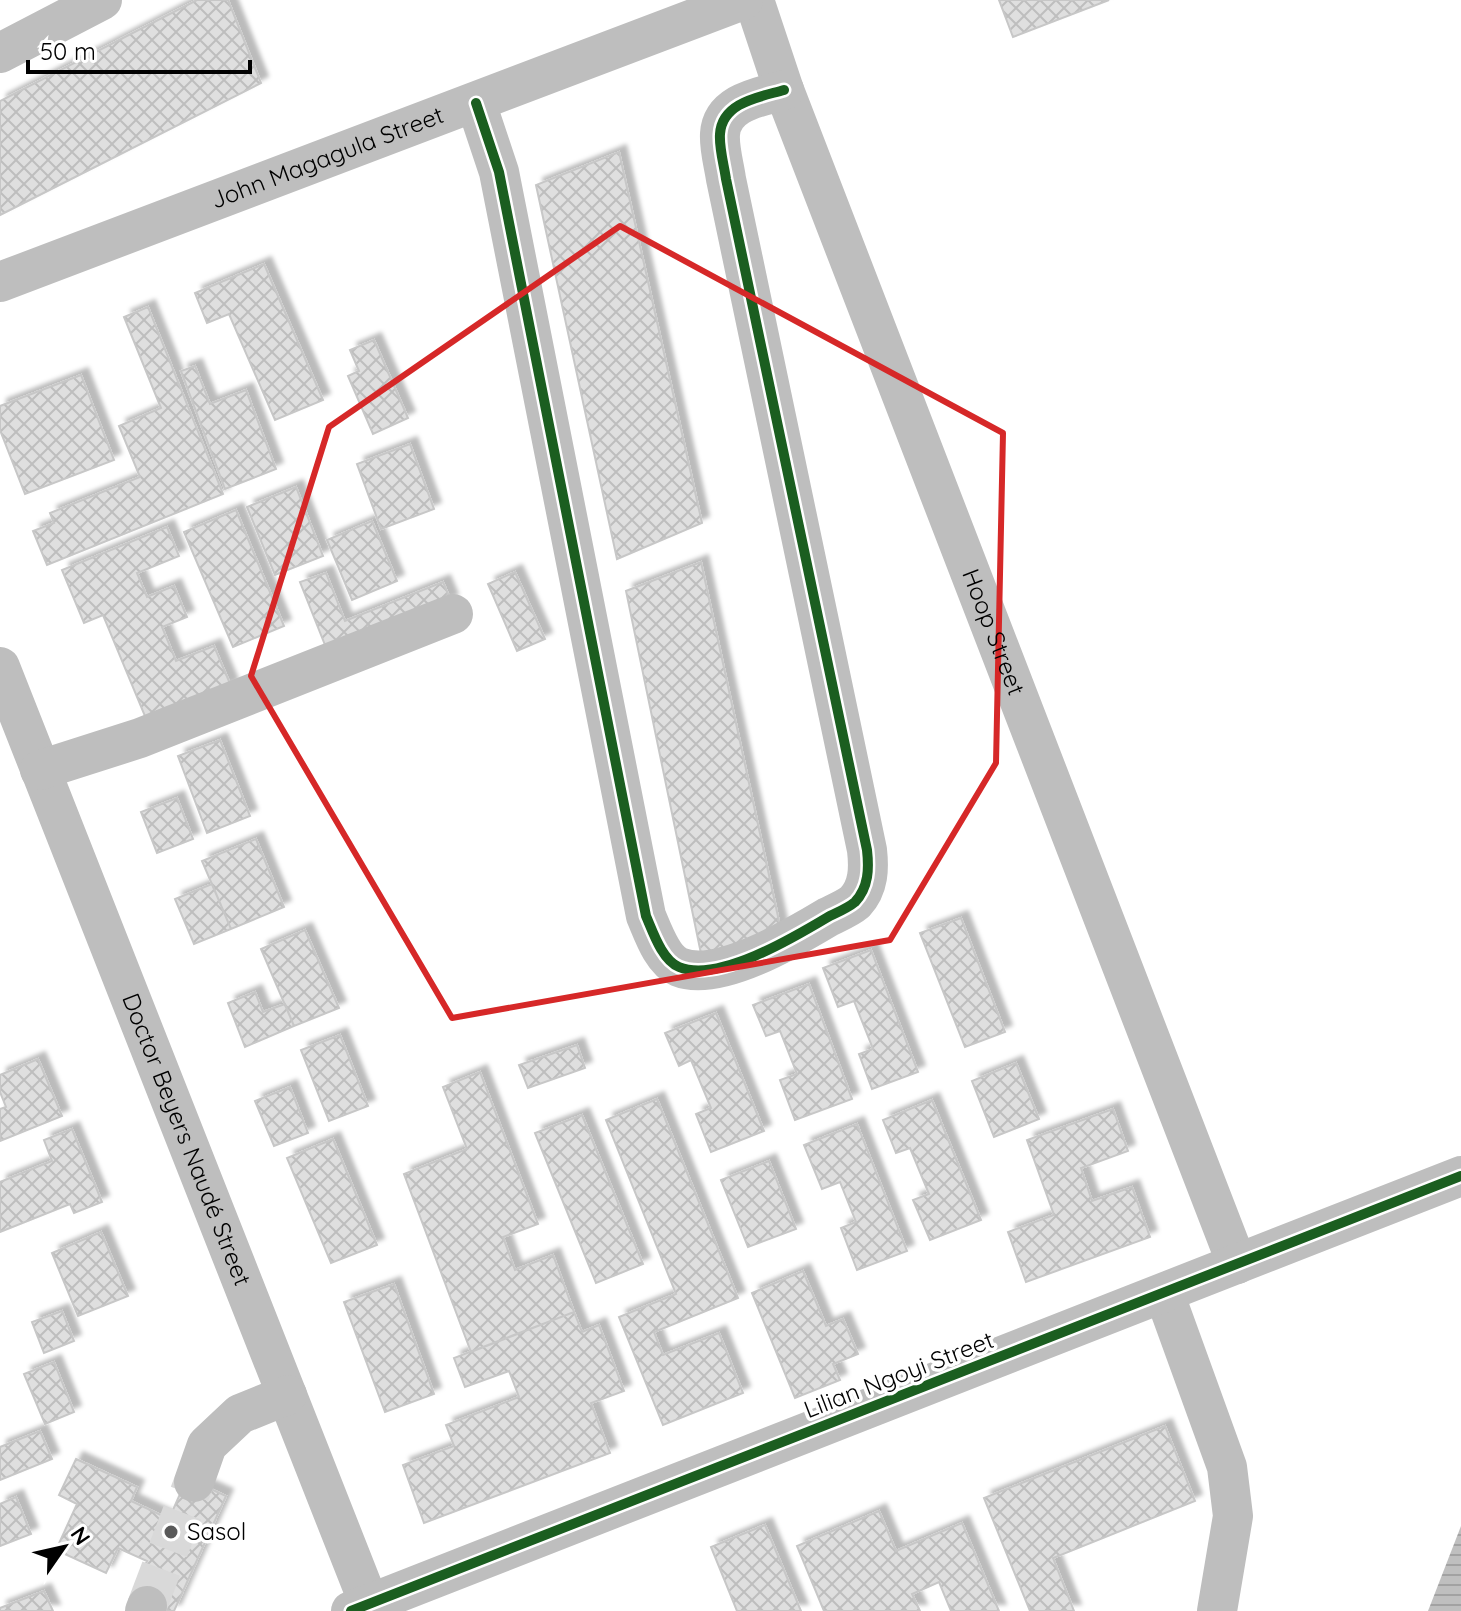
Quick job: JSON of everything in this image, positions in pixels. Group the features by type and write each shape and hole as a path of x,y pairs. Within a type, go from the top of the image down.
{"street":[{"path":"0,53 102,0"},
{"name":"John Magagula Street","path":"0,282 743,0"},
{"name":"Hoop Street","path":"754,0 784,90 1237,1264"},
{"path":"476,103 499,172 646,916 657,942 675,966 696,972 742,962 792,938 855,901 869,875 867,850 726,179 720,133 727,113 742,103 784,90"},
{"path":"40,770 140,738 453,614"},
{"name":"Doctor Beyers Naudé Street","path":"0,667 287,1395 364,1609"},
{"name":"Lilian Ngoyi Street","path":"364,1609 1461,1176"},
{"path":"1164,1293 1227,1467 1233,1516 1217,1611"},
{"path":"194,1482 207,1445 240,1414 287,1395"}],"highlighted area":[{"path":"620,226 1003,433 996,763 890,940 452,1018 251,676 329,427"}],"shaded area":[{"path":"1461,1526 1461,1611 1428,1611"}],"building":[{"path":"197,0 228,0 261,83 0,215 0,101"},
{"path":"999,0 1109,0 1013,37"},
{"path":"619,152 702,523 617,559 536,185"},
{"path":"264,264 323,400 275,420 229,314 207,323 195,293"},
{"path":"148,307 223,494 47,565 33,531 54,523 50,513 140,477 119,426 161,408 124,317"},
{"path":"374,340 408,418 373,434 348,376 359,371 350,350"},
{"path":"195,366 210,404 246,390 276,469 225,489 181,371"},
{"path":"81,375 114,460 25,494 0,430 0,406"},
{"path":"410,444 434,509 381,529 357,464"},
{"path":"296,487 323,556 275,575 247,507"},
{"path":"236,510 284,626 233,647 184,532"},
{"path":"372,521 397,581 352,600 327,540"},
{"path":"167,527 179,556 137,573 147,597 174,586 187,617 162,627 176,661 214,646 231,686 147,721 103,615 84,623 62,570"},
{"path":"701,562 782,935 704,968 626,591"},
{"path":"515,572 545,639 517,651 488,584"},
{"path":"326,573 345,621 443,582 451,601 327,650 300,582"},
{"path":"220,740 250,816 207,833 178,756"},
{"path":"177,798 193,839 157,853 141,812"},
{"path":"256,839 284,907 231,929 202,861"},
{"path":"212,884 231,929 194,944 175,899"},
{"path":"961,918 1005,1032 965,1047 920,933"},
{"path":"305,930 339,1008 294,1026 261,949"},
{"path":"871,950 918,1072 872,1089 859,1054 873,1049 854,1001 838,1007 823,968"},
{"path":"809,984 852,1099 795,1120 780,1080 797,1074 780,1031 766,1036 753,1005"},
{"path":"255,992 263,1012 285,1004 294,1026 245,1047 228,1003"},
{"path":"716,1013 764,1131 711,1152 696,1114 711,1108 691,1060 679,1066 665,1033"},
{"path":"340,1035 368,1106 329,1121 301,1050"},
{"path":"577,1045 585,1068 528,1088 519,1065"},
{"path":"38,1059 62,1116 0,1141 0,1109 6,1107 0,1092 0,1075"},
{"path":"1016,1063 1039,1119 994,1137 972,1081"},
{"path":"480,1072 538,1224 503,1237 515,1270 553,1255 574,1312 471,1352 404,1174 467,1149 443,1087"},
{"path":"290,1087 308,1133 274,1146 255,1101"},
{"path":"657,1099 738,1298 654,1332 663,1355 719,1333 743,1393 663,1425 619,1317 676,1294 606,1120"},
{"path":"932,1100 981,1220 930,1240 913,1200 929,1194 910,1148 896,1153 883,1120"},
{"path":"1113,1109 1128,1151 1081,1168 1092,1201 1132,1187 1150,1237 1026,1282 1008,1232 1054,1215 1027,1140"},
{"path":"582,1115 643,1264 596,1283 535,1133"},
{"path":"857,1124 907,1251 857,1270 841,1228 856,1222 840,1182 822,1189 804,1145"},
{"path":"72,1129 102,1202 74,1213 70,1204 0,1232 0,1182 52,1161 44,1140"},
{"path":"333,1139 377,1245 331,1263 287,1158"},
{"path":"769,1161 796,1229 748,1247 721,1180"},
{"path":"101,1232 128,1296 78,1316 52,1253"},
{"path":"803,1271 826,1326 843,1319 858,1354 833,1364 840,1380 795,1398 752,1293"},
{"path":"394,1284 434,1394 385,1412 344,1302"},
{"path":"62,1311 74,1341 44,1353 32,1322"},
{"path":"574,1312 582,1332 599,1325 624,1391 591,1403 610,1453 424,1523 403,1465 454,1446 446,1425 519,1397 509,1371 465,1387 454,1358"},
{"path":"54,1362 74,1412 45,1424 24,1374"},
{"path":"1165,1426 1195,1501 1053,1558 1074,1611 1030,1611 984,1498"},
{"path":"40,1431 52,1459 0,1480 0,1447"},
{"path":"76,1459 137,1487 131,1501 169,1519 187,1478 226,1496 174,1611 158,1611 130,1598 147,1561 118,1548 106,1573 56,1550 77,1504 59,1495"},
{"path":"16,1497 31,1534 0,1546 0,1504"},
{"path":"879,1511 896,1551 962,1523 999,1611 951,1611 939,1582 912,1594 920,1611 824,1611 797,1546"},
{"path":"765,1525 801,1611 737,1611 711,1547"},
{"path":"44,1591 53,1611 0,1611 0,1608"}],"tunnel":[{"path":"147,1606 194,1482"}],"cycle path":[{"path":"476,103 499,172 646,916 668,958 679,967 695,970 714,969 755,956 845,908 860,896 868,870 867,850 720,145 722,123 735,108 784,90"},
{"path":"351,1611 1461,1176"}],"place":[{"name":"Sasol","path":"171,1532"}]}
